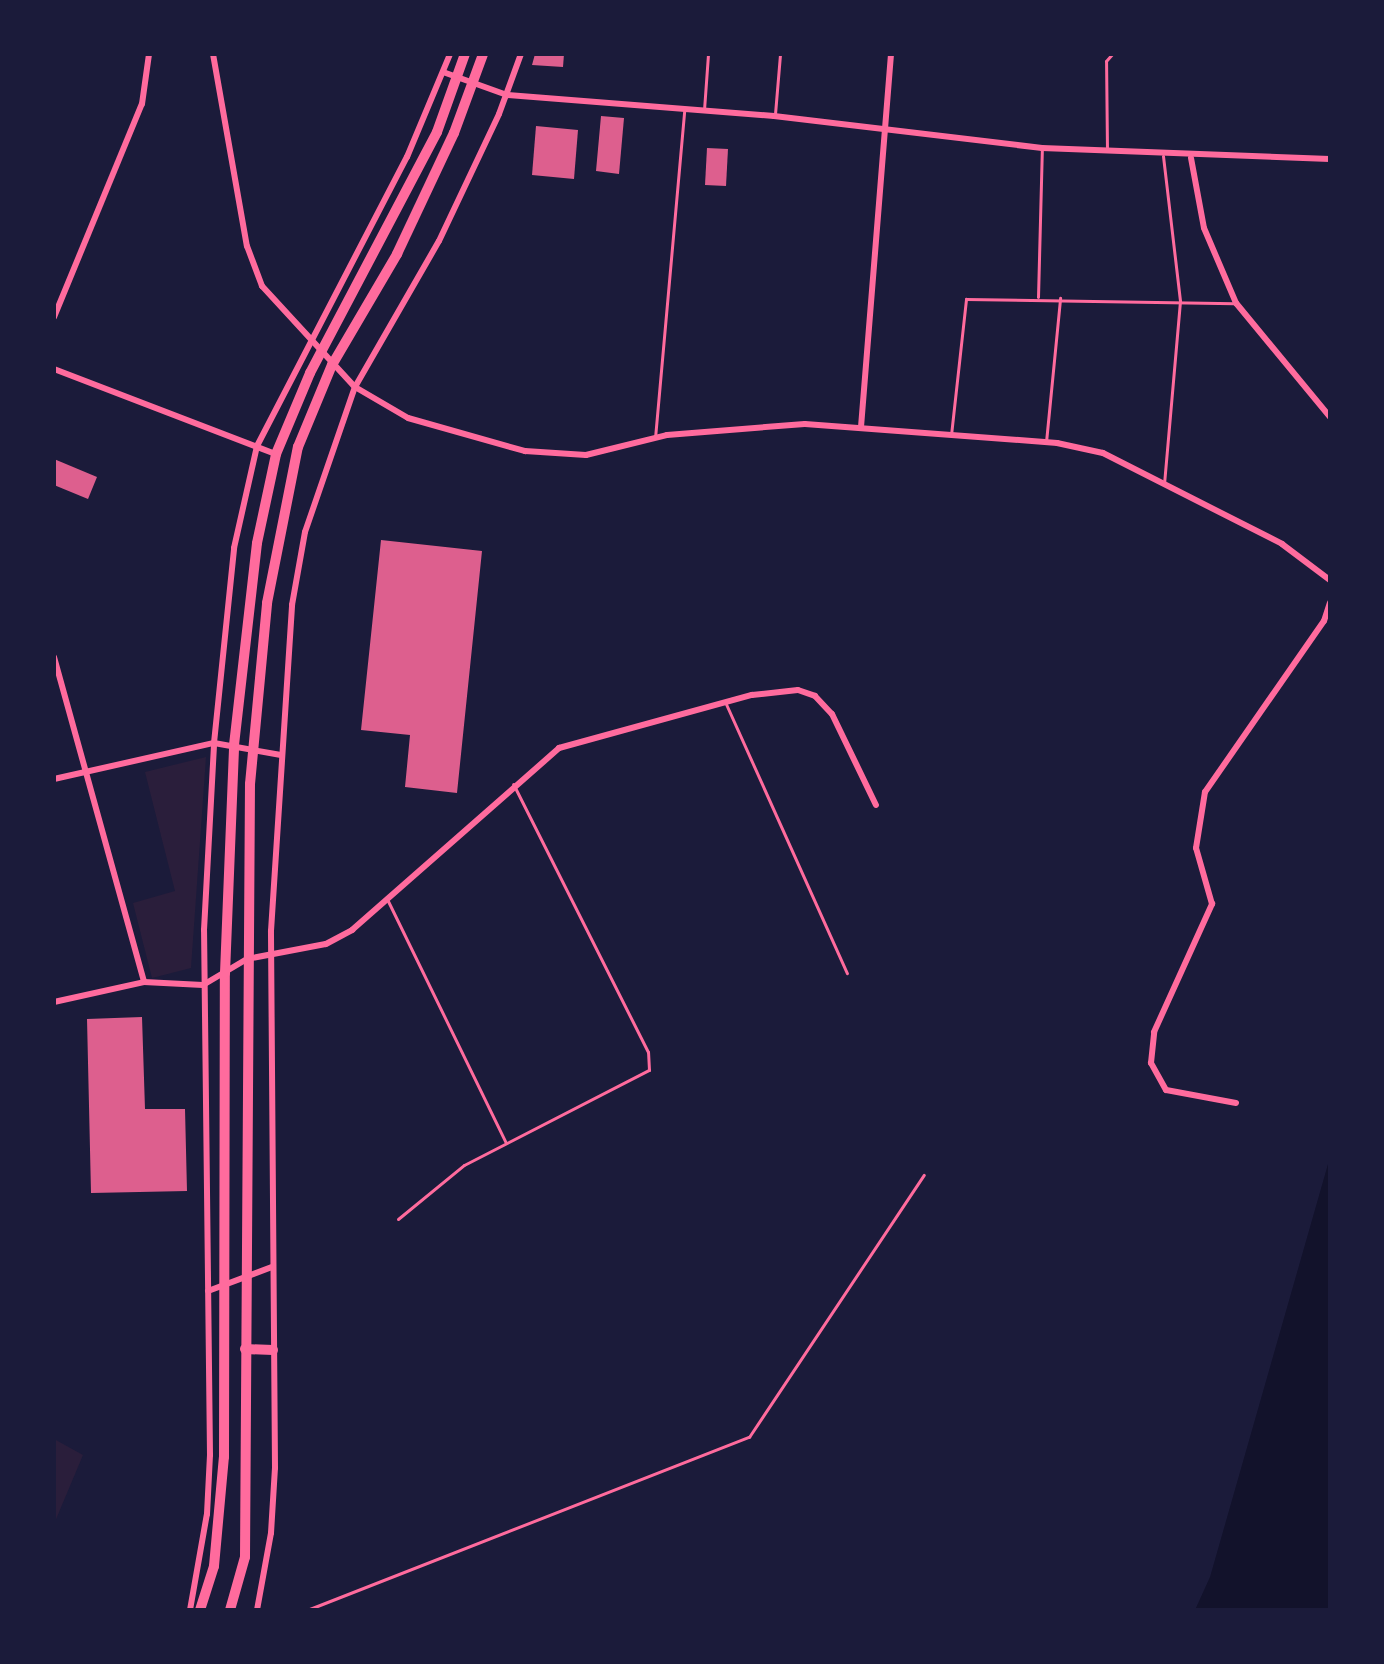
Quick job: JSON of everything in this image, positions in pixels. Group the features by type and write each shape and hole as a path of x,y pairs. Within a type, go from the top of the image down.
{"main road":[{"path":"200,1610 214,1566 224,1457 225,973 234,745 257,543 276,454 321,352 437,132 465,54"},
{"path":"230,1610 245,1557 247,959 253,750 267,603 298,447 332,365 397,254 483,54"},
{"path":"245,1350 273,1350"}],"street":[{"path":"54,316 142,104 149,54"},
{"path":"213,54 247,246 262,286 332,365 355,387 408,418 525,451 586,455 655,439 752,427 861,427 1046,442 1102,453 1282,544 1330,580"},
{"path":"190,1610 207,1514 208,1291 203,985 214,743 234,548 257,446 407,157 450,54"},
{"path":"257,1610 275,1479 271,956 281,755 292,605 304,532 355,387 438,241 507,95 521,54"},
{"path":"861,427 891,54"},
{"path":"443,72 471,85 507,95 774,116 884,131 1042,148 1191,158 1330,159"},
{"path":"1191,158 1204,228 1236,303 1330,417"},
{"path":"54,369 276,454"},
{"path":"1236,1103 1166,1090 1151,1063 1154,1032 1212,904 1196,848 1205,792 1324,621 1330,603"},
{"path":"54,657 84,774 144,982"},
{"path":"54,1002 144,982 203,985 247,959 326,944 352,930 513,784 559,748 603,732 725,702 798,690 815,696 832,714 876,805"},
{"path":"54,779 214,743 281,755"},
{"path":"208,1291 272,1267"}],"lane":[{"path":"704,110 708,54"},
{"path":"774,116 780,54"},
{"path":"1107,151 1106,61 1112,54"},
{"path":"655,439 685,108"},
{"path":"1038,297 1042,148"},
{"path":"1163,156 1180,301 1164,485"},
{"path":"951,435 961,306 975,296 1236,303"},
{"path":"1046,442 1060,298"},
{"path":"725,702 847,973"},
{"path":"398,1220 441,1181 507,1143 649,1070 648,1052 513,784"},
{"path":"386,898 507,1143"},
{"path":"307,1610 749,1437 924,1175"}],"shaded area":[{"path":"206,757 191,968 152,978 133,903 175,891 145,772"},
{"path":"1330,1157 1330,1610 1195,1610 1210,1577"},
{"path":"54,1439 83,1455 54,1524"}],"building":[{"path":"535,54 564,54 563,67 532,65"},
{"path":"601,116 624,118 619,174 596,171"},
{"path":"536,126 578,130 574,179 532,175"},
{"path":"707,148 728,149 726,186 705,185"},
{"path":"54,459 97,477 88,499 54,485"},
{"path":"381,540 482,551 457,793 405,787 410,735 361,730"},
{"path":"142,1017 145,1109 185,1109 187,1191 91,1193 87,1019"}]}
